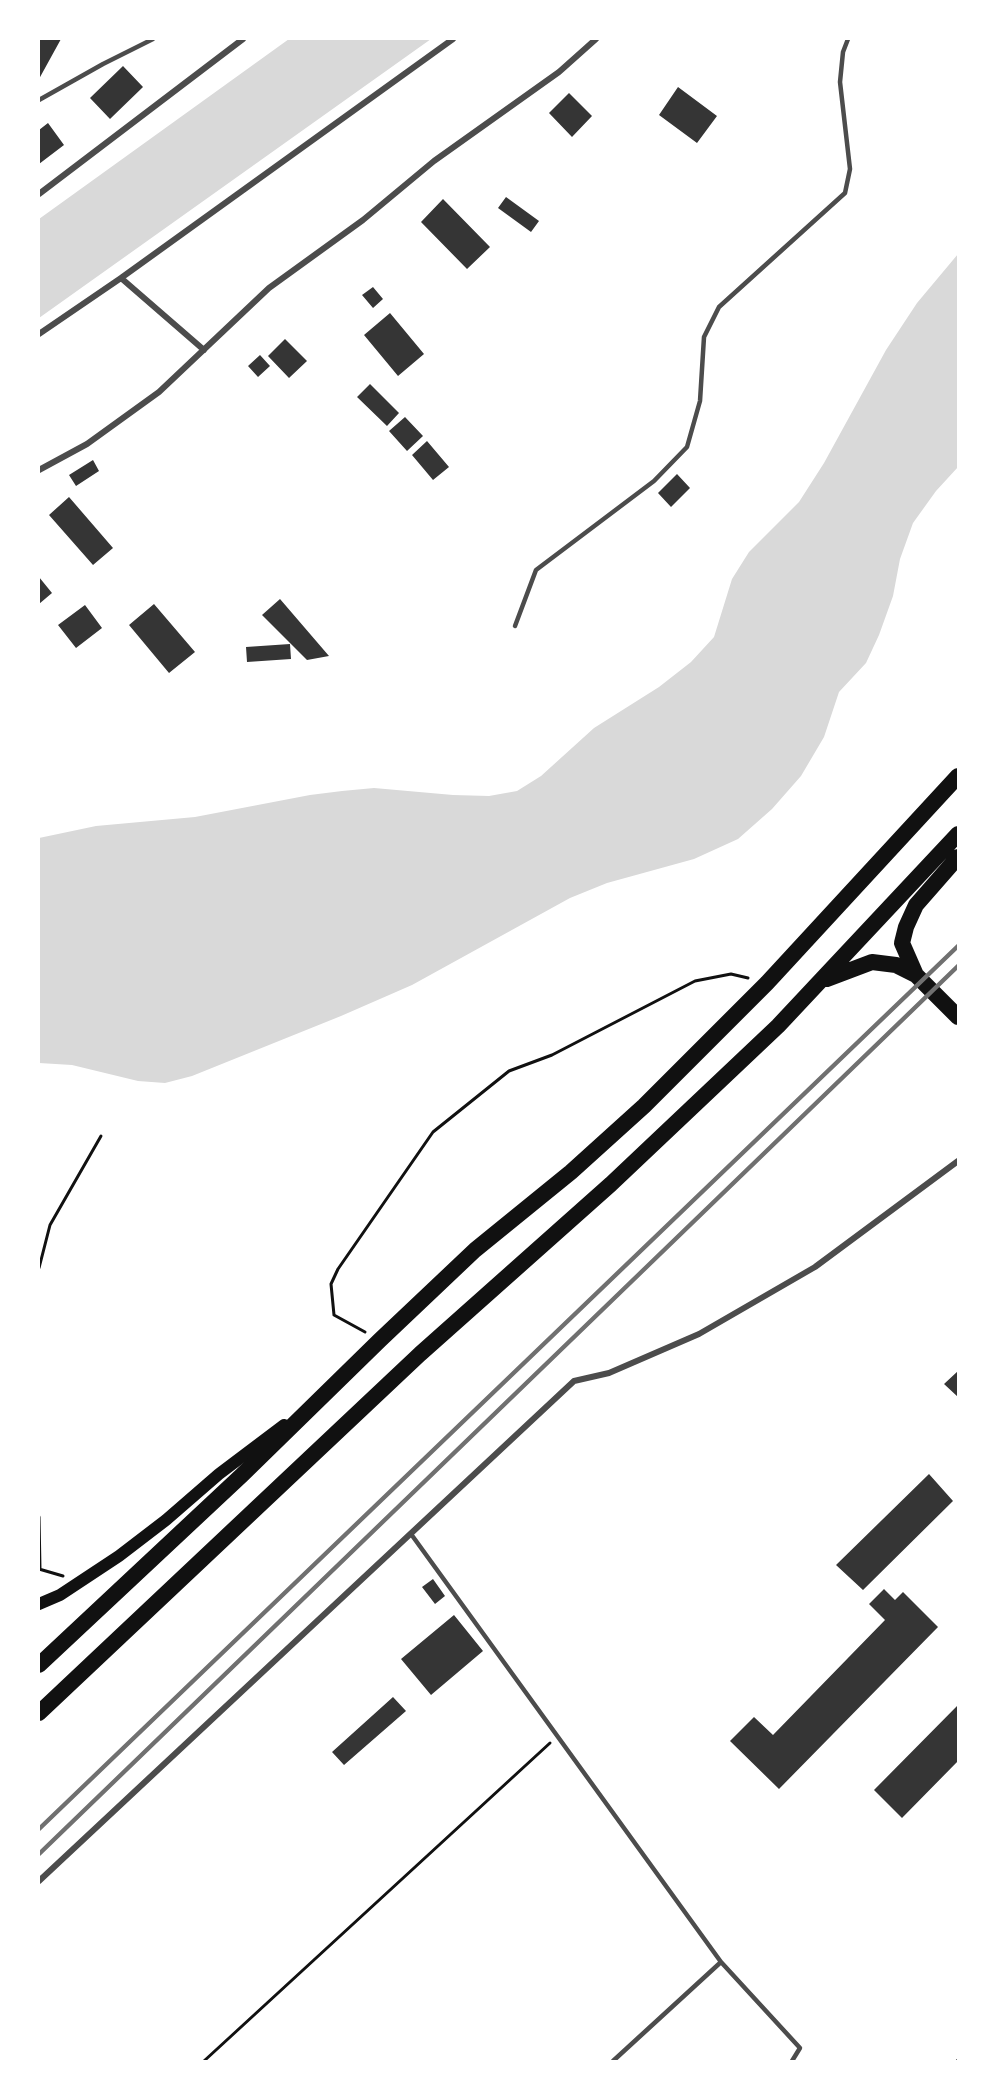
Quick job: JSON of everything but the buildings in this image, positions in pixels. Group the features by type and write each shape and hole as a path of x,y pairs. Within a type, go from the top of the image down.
{"highway":[{"path":"39,1665 242,1475 475,1250 571,1172 644,1106 767,983 958,777"},
{"path":"39,1713 420,1354 611,1184 778,1026 958,834"},
{"path":"916,975 902,943 906,927 916,905 958,857"},
{"path":"821,981 845,970 872,962 896,965 916,975 958,1017"}],"main road":[{"path":"39,1604 60,1595 119,1556 166,1520 219,1474 323,1395"}],"street":[{"path":"39,194 243,39"},
{"path":"39,334 121,278 453,39"},
{"path":"39,470 87,444 159,392 268,288 363,220 434,161 559,72 596,39"},
{"path":"121,278 204,350"},
{"path":"39,1881 574,1381 609,1373 689,1338 805,1273 958,1161"}],"lane":[{"path":"39,100 153,39"},
{"path":"515,626 536,570 654,481 687,447 700,401 704,337 719,307 845,193 850,169 840,82 843,52 848,39"},
{"path":"411,1534 721,1962 800,2048 792,2061"},
{"path":"613,2061 721,1962"}],"path":[{"path":"380,1340 334,1315 331,1284 338,1269 433,1132 509,1071 552,1055 695,981 730,974 767,983"},
{"path":"39,1268 50,1225 101,1136"},
{"path":"39,1517 40,1569"},
{"path":"204,2061 558,1735"}],"shaded area":[{"path":"289,39 431,39 39,318 39,219"},
{"path":"958,254 958,467 936,491 913,523 900,559 893,596 879,635 866,663 839,692 824,737 801,776 772,809 738,839 694,859 607,883 570,898 412,985 192,1076 165,1083 138,1081 72,1065 39,1063 39,838 96,826 195,817 310,795 374,788 489,796 517,791 541,776 594,728 659,687 691,662 714,637 732,579 749,552 799,502 824,463 886,350 917,303"}],"railway":[{"path":"39,1829 958,946"},
{"path":"39,1854 958,966"}]}
